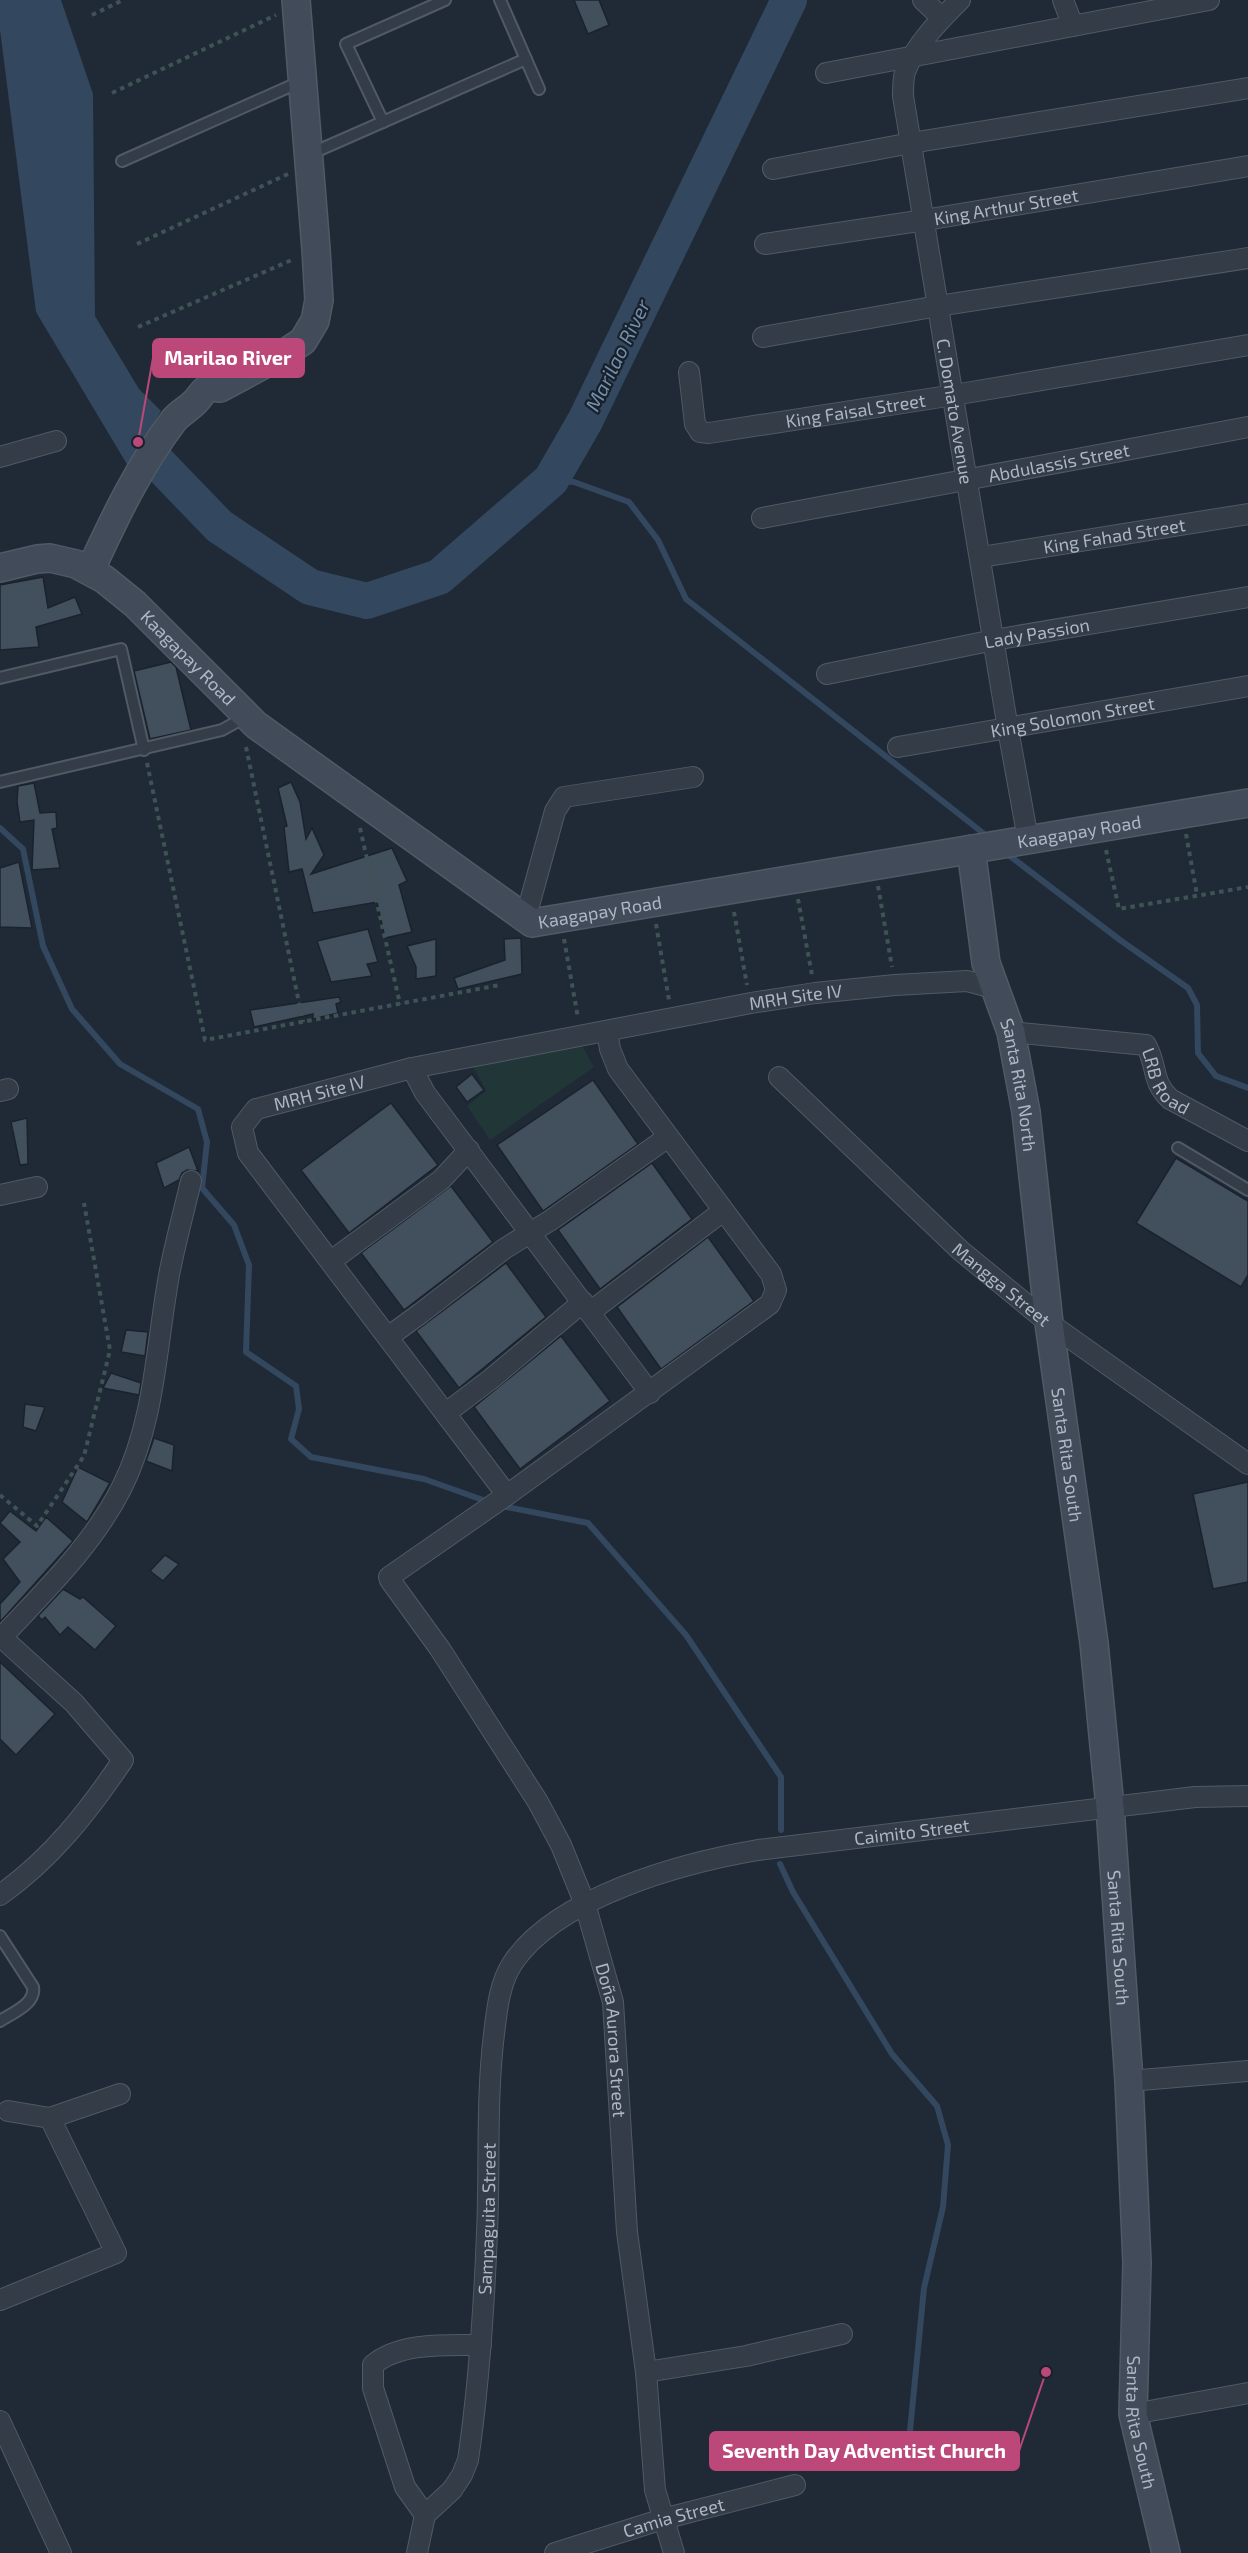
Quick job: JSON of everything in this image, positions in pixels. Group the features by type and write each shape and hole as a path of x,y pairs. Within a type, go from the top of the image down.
{"street":[{"path":"923,0 942,18"},
{"name":"C. Domato Avenue","path":"960,0 942,18 914,56 904,74 903,96 1028,839"},
{"path":"1063,0 1074,26"},
{"path":"826,73 1209,0"},
{"path":"90,571 129,490 174,419 196,402 206,402 211,399 220,387 303,341 315,321 319,300 297,3"},
{"path":"773,169 911,143 1248,88"},
{"name":"King Arthur Street","path":"765,244 925,220 1248,166"},
{"path":"763,337 938,306 1248,258"},
{"name":"King Faisal Street","path":"689,372 695,424 700,432 709,433 954,395 1248,345"},
{"name":"Abdulassis Street","path":"762,518 1248,427"},
{"path":"0,457 56,441"},
{"name":"King Fahad Street","path":"981,557 1248,514"},
{"name":"Kaagapay Road","path":"0,568 50,558 76,564 90,571 135,604 251,721 525,920 539,923 1248,803"},
{"name":"Lady Passion","path":"826,674 994,640 1248,597"},
{"name":"King Solomon Street","path":"898,747 1248,686"},
{"path":"525,920 555,811 564,797 693,777"},
{"name":"Santa Rita North","path":"970,849 986,963 1011,1032 1026,1112 1049,1323"},
{"name":"MRH Site IV","path":"507,1495 248,1153 242,1127 256,1109 412,1068 751,1003 815,993 895,985 967,981 994,988"},
{"path":"507,1495 770,1304 776,1290 771,1274 618,1069 610,1049 607,1031"},
{"name":"LRB Road","path":"1011,1032 1146,1045 1153,1057 1159,1089 1170,1099 1248,1142"},
{"path":"412,1068 425,1093 650,1393"},
{"name":"Mangga Street","path":"779,1077 961,1251 1049,1323 1248,1464"},
{"path":"388,1336 504,1249 668,1137"},
{"path":"331,1261 441,1180 469,1150"},
{"path":"0,1895 49,1855 78,1822 123,1760 74,1703 1,1637 59,1576 103,1520 122,1488 134,1459 152,1395 170,1270 191,1181"},
{"path":"0,1195 37,1187"},
{"path":"446,1413 587,1307 723,1211"},
{"name":"Santa Rita South","path":"1049,1323 1094,1643 1110,1807 1129,2080 1137,2263 1133,2414 1166,2553"},
{"name":"Doña Aurora Street","path":"507,1495 390,1578 440,1649 538,1802 561,1845 585,1904 613,2002 627,2232 646,2372 655,2490 674,2553"},
{"name":"Caimito Street","path":"585,1904 707,1858 1195,1797 1248,1796"},
{"name":"Sampaguita Street","path":"425,2516 452,2490 468,2460 481,2345 487,2232 490,2068 498,2002 503,1982 512,1964 525,1948 561,1917 585,1904"},
{"path":"1129,2080 1248,2071"},
{"path":"3,2108 50,2118 120,2094"},
{"path":"0,2300 116,2253 50,2118"},
{"path":"646,2372 746,2356 842,2334"},
{"path":"417,2553 425,2516 405,2487 373,2388 373,2365 388,2355 422,2347 481,2345"},
{"path":"1133,2414 1248,2393"},
{"path":"0,2421 61,2553"},
{"name":"Camia Street","path":"555,2553 663,2519 795,2485"}],"lane":[{"path":"383,122 346,44 445,0"},
{"path":"500,0 539,89"},
{"path":"310,159 383,122 526,59"},
{"path":"122,161 304,80"},
{"path":"0,678 121,649 144,750"},
{"path":"0,782 144,750 251,721"},
{"path":"1178,1148 1248,1190"},
{"path":"0,1936 33,1987 34,1993 31,2000 0,2021"}],"path":[{"path":"92,15 123,0"},
{"path":"111,93 297,3"},
{"path":"136,244 310,159"},
{"path":"138,327 300,256"},
{"path":"251,721 247,754 303,1022"},
{"path":"144,750 205,1040 500,985"},
{"path":"353,795 400,1004"},
{"path":"1182,813 1197,895"},
{"path":"1101,827 1119,909 1248,886"},
{"path":"875,865 895,985"},
{"path":"794,879 815,993"},
{"path":"730,891 751,1003"},
{"path":"652,903 672,1018"},
{"path":"561,918 581,1036"},
{"path":"0,1496 36,1526 84,1456 110,1350 84,1203"}],"green space":[{"path":"580,1042 594,1067 490,1140 467,1106 486,1091 472,1064"}],"water":[{"path":"0,0 61,0 93,94 95,316 139,389 161,411 128,466 36,312 0,30"}],"building":[{"path":"574,0 599,0 609,25 588,34"},
{"path":"43,577 48,608 75,597 82,614 36,627 39,647 0,650 0,585"},
{"path":"171,662 176,667 191,730 150,739 134,671"},
{"path":"291,782 300,802 306,839 312,828 324,855 311,874 392,848 407,881 399,885 412,932 385,938 377,902 313,913 302,869 289,872 284,827 287,826 278,788"},
{"path":"34,783 40,813 56,812 57,828 52,829 60,868 32,870 34,820 20,822 17,802 18,786"},
{"path":"19,862 32,928 0,927 0,868"},
{"path":"368,929 378,962 367,964 372,976 331,982 317,941"},
{"path":"521,938 522,974 458,989 454,978 505,960 504,939"},
{"path":"436,939 436,976 416,979 416,967 407,946"},
{"path":"339,997 341,1002 336,1004 338,1013 313,1019 313,1014 254,1027 250,1010"},
{"path":"472,1074 484,1090 467,1102 456,1087"},
{"path":"593,1080 638,1144 543,1211 497,1145"},
{"path":"391,1103 438,1165 349,1233 301,1170"},
{"path":"27,1118 28,1164 20,1165 11,1122"},
{"path":"189,1147 198,1171 187,1170 182,1173 179,1180 164,1188 156,1163"},
{"path":"1176,1158 1248,1201 1248,1275 1241,1287 1136,1223"},
{"path":"652,1163 692,1219 600,1289 558,1230"},
{"path":"451,1186 493,1242 404,1310 361,1253"},
{"path":"708,1237 754,1301 661,1369 617,1307"},
{"path":"506,1263 546,1317 459,1388 416,1331"},
{"path":"126,1330 148,1332 145,1356 121,1352"},
{"path":"561,1336 610,1401 520,1469 474,1407"},
{"path":"111,1373 141,1383 139,1395 103,1388"},
{"path":"25,1404 45,1407 36,1431 23,1427"},
{"path":"154,1438 174,1445 172,1471 146,1461"},
{"path":"78,1467 110,1483 87,1522 62,1502"},
{"path":"1248,1482 1248,1582 1213,1589 1193,1494"},
{"path":"10,1511 36,1531 46,1517 73,1541 0,1622 0,1604 20,1582 3,1559 20,1542 0,1523"},
{"path":"165,1555 179,1564 163,1581 150,1571"},
{"path":"63,1589 80,1599 83,1597 116,1626 95,1650 68,1627 60,1635 45,1617 42,1620 38,1616"},
{"path":"0,1662 55,1714 16,1755 0,1739"}],"waterway":[{"name":"Marilao River","path":"129,428 138,442 219,526 310,587 367,601 439,577 551,480 585,421 789,0"},
{"path":"551,480 574,482 629,502 658,540 686,599 983,833"},
{"path":"0,828 23,849 43,946 72,1009 120,1064 198,1109 207,1142 202,1188 234,1225 249,1265 246,1352 296,1386 299,1409 291,1439 311,1457 424,1479 483,1500"},
{"path":"1006,853 1120,940 1188,988 1197,1005 1198,1053 1216,1076 1248,1088"},
{"path":"507,1507 588,1523 686,1635 781,1777 781,1830"},
{"path":"780,1864 793,1892 892,2054 937,2106 948,2145 943,2207 924,2288 909,2441"}],"place":[{"name":"Marilao River","path":"138,442"},
{"name":"Seventh Day Adventist Church","path":"1046,2372"}]}
